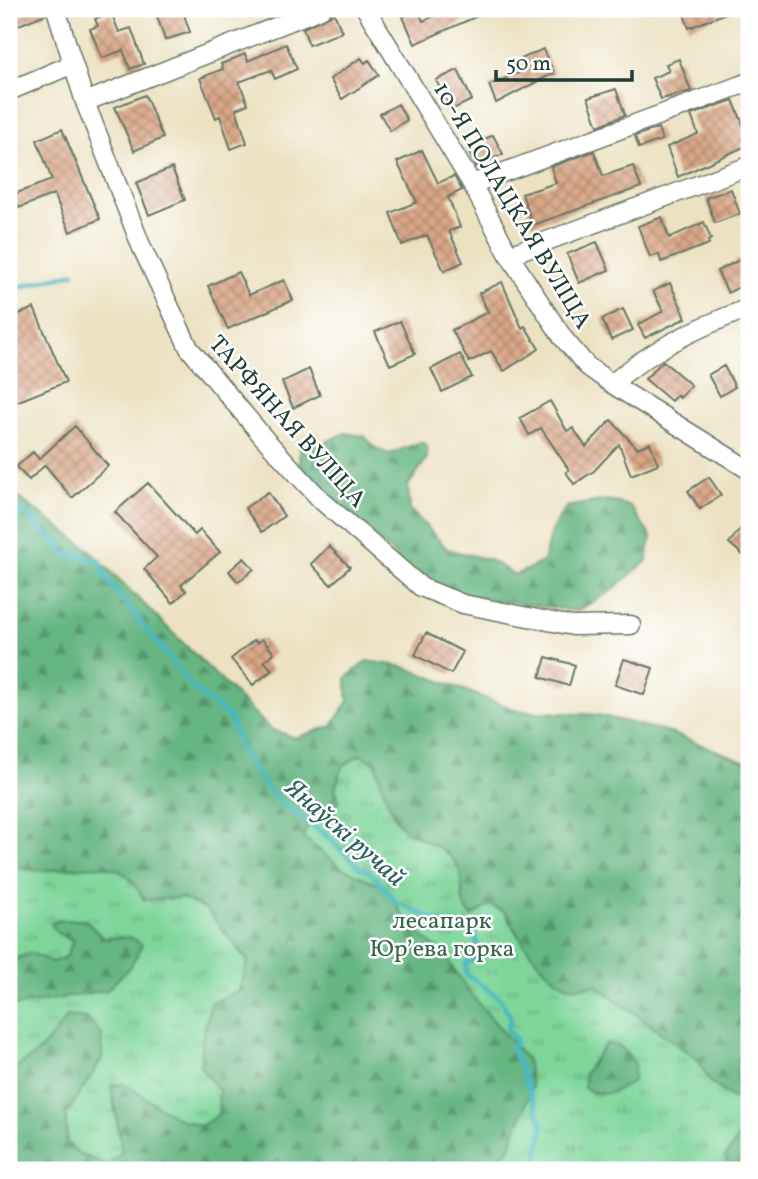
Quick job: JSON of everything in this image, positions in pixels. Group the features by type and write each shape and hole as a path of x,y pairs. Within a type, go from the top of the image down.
{"street":[{"name":"ТАРФЯНАЯ ВУЛІЦА","path":"56,9 85,102 142,248 189,348 264,438 321,500 421,587 463,604 573,626 631,625"},
{"path":"85,102 321,9"},
{"name":"10-Я ПОЛАЦКАЯ ВУЛІЦА","path":"366,9 472,184 509,255 563,338 587,366 612,384 749,470"},
{"path":"9,91 73,64"},
{"path":"472,184 749,82"},
{"path":"509,255 749,166"},
{"path":"612,384 638,360 715,320 749,308"}],"green space":[{"path":"345,433 364,436 378,450 390,454 420,442 427,445 427,458 408,486 410,509 447,549 490,560 515,575 543,562 551,531 566,507 607,500 630,506 651,537 647,561 611,591 577,611 464,596 417,577 299,464 300,446 320,445"},
{"name":"лесапарк Юрʼева горка","path":"9,491 87,548 270,729 295,738 332,726 348,701 346,678 367,661 404,667 518,711 597,715 665,731 749,763 749,1170 9,1170"},
{"name":"лесапарк Юрʼева горка","path":"9,491 87,548 270,729 295,738 332,726 348,701 346,678 367,661 404,667 518,711 597,715 665,731 749,763 749,1064 736,1067 738,1096 733,1098 711,1083 698,1060 596,985 574,987 554,978 524,944 505,912 490,905 472,916 464,905 461,877 455,862 442,850 403,828 390,806 375,762 360,755 343,766 335,788 339,799 333,817 310,821 303,837 342,868 387,888 407,923 445,956 474,998 527,1060 532,1088 509,1149 489,1170 9,1170 9,1070 19,1066 42,1048 67,1016 87,1018 102,1035 102,1059 66,1115 67,1143 79,1154 108,1165 122,1152 111,1085 124,1084 179,1119 201,1126 218,1115 219,1090 200,1067 202,1039 211,1003 239,990 248,961 207,910 182,898 144,900 131,880 117,870 88,866 39,871 9,863"},
{"path":"60,920 85,920 103,938 131,937 142,945 130,967 107,990 9,1007 9,961 31,953 52,962 66,957 73,941 57,933 51,924"},
{"path":"606,1043 621,1047 635,1064 633,1081 604,1094 584,1088 584,1074"},
{"path":"749,1134 749,1170 731,1170 725,1157 740,1135"}],"building":[{"path":"9,9 45,9 46,14 9,29"},
{"path":"182,9 190,32 165,40 157,16"},
{"path":"451,9 493,9 415,44 403,17 418,10 423,21"},
{"path":"691,9 736,9 689,28 683,12"},
{"path":"111,12 119,32 131,28 144,64 130,69 123,50 102,58 90,29 98,26 95,19"},
{"path":"334,13 342,32 309,45 303,28"},
{"path":"286,44 297,69 275,79 271,70 239,82 248,104 236,109 247,143 231,149 220,116 216,118 200,78 223,69 221,64 245,54 248,61"},
{"path":"543,49 554,73 496,103 489,85 526,70 521,59"},
{"path":"361,58 365,63 369,60 379,75 342,99 330,79"},
{"path":"679,59 691,91 661,99 652,78 669,71 666,64"},
{"path":"458,70 472,100 451,110 436,80"},
{"path":"616,89 625,115 598,126 588,98"},
{"path":"145,95 163,138 134,151 115,107"},
{"path":"733,100 748,136 743,139 746,146 678,177 667,147 698,134 691,115"},
{"path":"398,104 407,120 390,131 380,114"},
{"path":"658,128 662,140 639,148 635,136"},
{"path":"62,129 100,219 70,232 54,194 19,208 14,194 52,180 37,140"},
{"path":"493,135 503,154 476,167 467,148"},
{"path":"422,150 438,183 454,176 462,190 448,197 460,227 449,231 463,262 444,271 427,235 402,245 390,213 417,202 397,162"},
{"path":"594,151 603,176 633,166 641,187 533,225 522,194 556,183 551,167"},
{"path":"172,168 185,200 149,215 136,183"},
{"path":"731,189 740,214 715,223 706,198"},
{"path":"662,217 669,238 704,222 711,239 709,244 661,262 659,254 650,257 638,226"},
{"path":"597,242 609,270 579,283 567,254"},
{"path":"749,255 749,282 728,293 717,271"},
{"path":"238,272 249,295 284,280 293,300 228,329 208,286"},
{"path":"502,282 522,328 525,326 539,349 504,371 491,351 469,362 452,330 488,312 479,293"},
{"path":"670,283 686,318 645,338 638,325 663,311 653,291"},
{"path":"34,308 66,382 9,405 9,318"},
{"path":"623,309 633,330 611,340 602,319"},
{"path":"400,321 415,354 390,365 375,332"},
{"path":"460,354 472,377 442,392 431,369"},
{"path":"663,361 691,385 680,398 677,395 671,401 645,379"},
{"path":"724,366 735,387 720,396 708,375"},
{"path":"309,369 320,395 293,408 282,382"},
{"path":"550,401 567,431 573,428 586,447 611,420 637,448 650,443 658,464 631,475 619,444 594,471 574,484 566,472 569,470 541,428 529,435 520,418"},
{"path":"75,426 108,466 72,498 45,465 29,480 16,467 33,452 39,459"},
{"path":"709,477 721,495 700,509 688,491"},
{"path":"148,483 195,535 200,530 220,552 181,585 186,591 173,603 144,569 157,557 115,512"},
{"path":"268,492 284,516 262,532 245,508"},
{"path":"749,518 749,560 729,543"},
{"path":"329,546 350,567 331,585 311,564"},
{"path":"244,558 254,569 238,582 229,571"},
{"path":"426,633 463,652 451,674 415,655"},
{"path":"262,639 274,653 264,661 272,670 253,685 231,659 254,640 257,643"},
{"path":"546,657 575,665 569,686 540,677"},
{"path":"624,659 653,668 644,695 615,685"}],"waterway":[{"path":"9,290 74,273"},
{"name":"Янаўскі ручай","path":"9,508 32,517 47,537 60,544 63,554 100,560 105,577 192,687 229,717 244,757 274,797 331,840 359,867 371,873 398,903 445,925 461,925 475,936 480,956 466,963 466,974 499,998 511,1017 507,1029 516,1040 512,1048 543,1125 537,1161 542,1170"}]}
